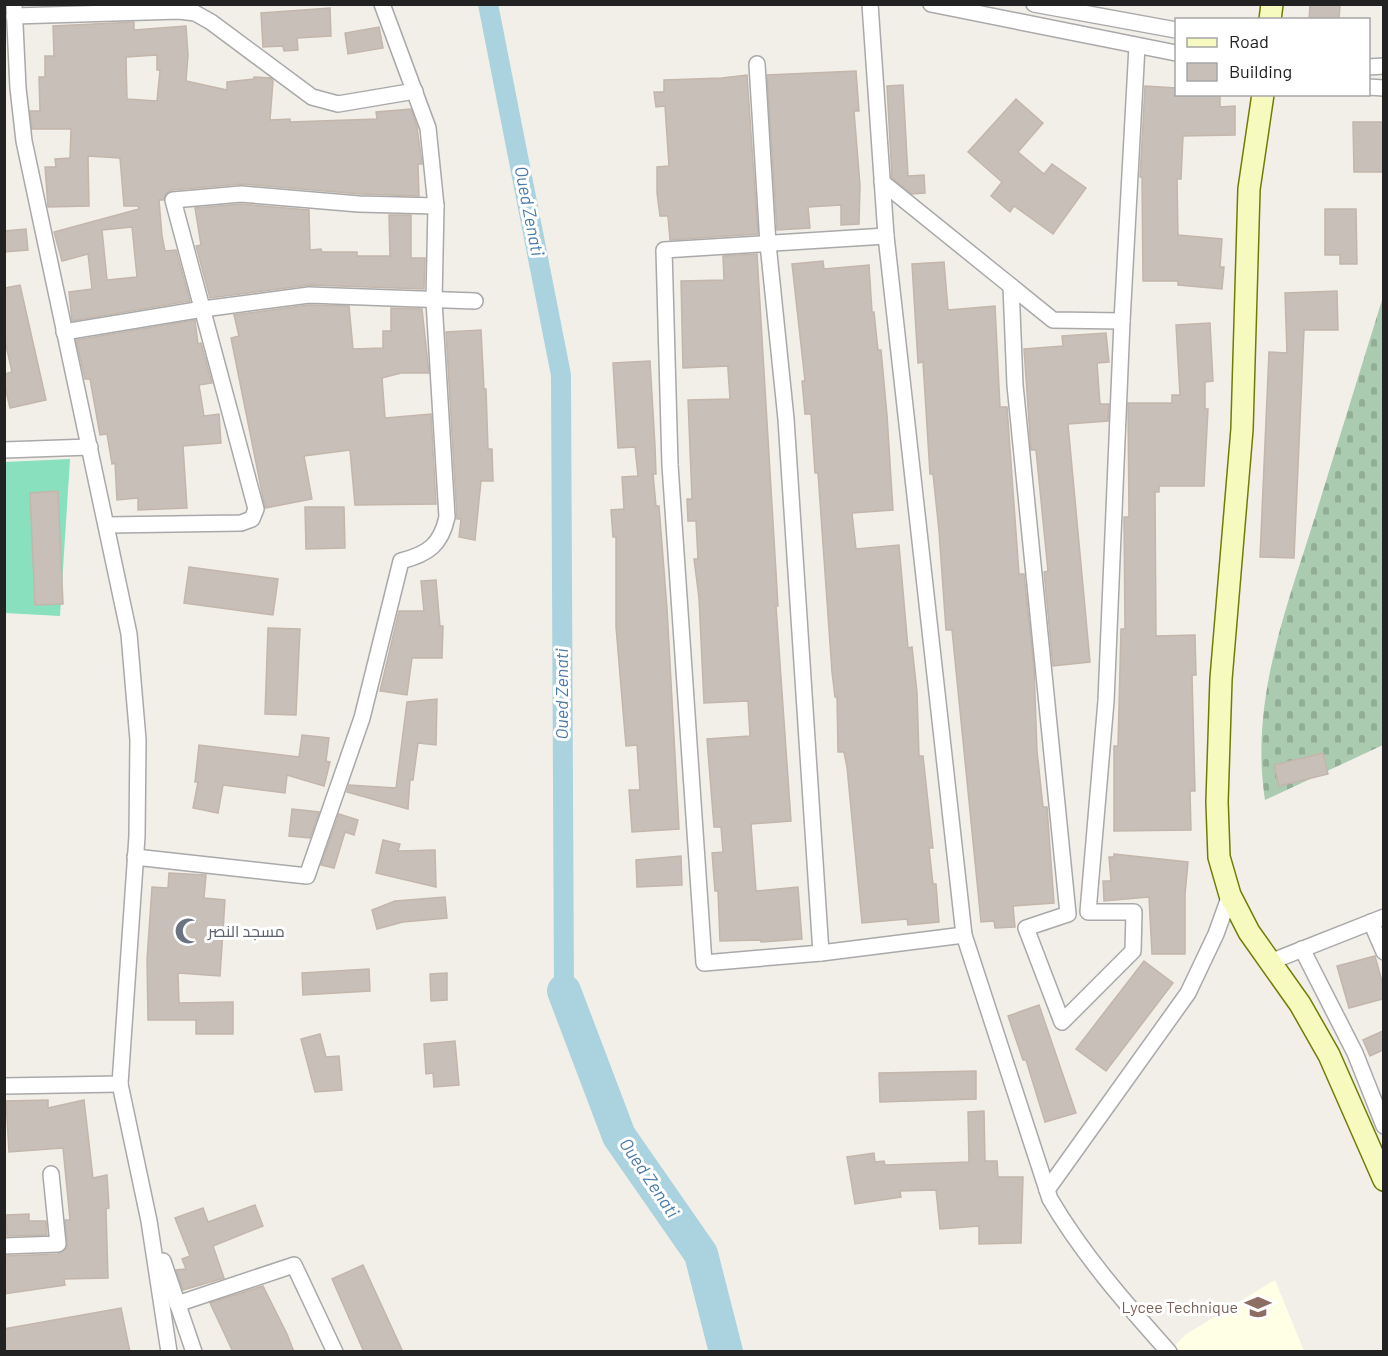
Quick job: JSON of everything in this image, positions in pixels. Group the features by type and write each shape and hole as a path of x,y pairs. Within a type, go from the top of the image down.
{"main road":[{"path":"1263,96 1249,189 1242,429 1221,679 1217,802 1219,857 1230,895 1249,932 1300,1004 1329,1055 1383,1180"}],"street":[{"path":"135,857 307,876 362,718 401,561 422,555 435,547 443,534 447,517 434,301 435,206 428,128 382,4"},
{"path":"870,4 886,236 963,935 1047,1190 1066,1227 1118,1294 1169,1352"},
{"path":"931,4 1175,52"},
{"path":"1034,4 1175,30"},
{"path":"170,1352 149,1221 120,1084 135,857 138,740 129,634 11,88 14,10 195,13 211,22 312,97 327,103 338,104 415,91"},
{"path":"1011,286 1015,385 1068,914 1026,928 1062,1022 1133,951 1134,912 1088,912 1107,701 1122,321 1137,46"},
{"path":"758,64 768,244 786,419 821,953"},
{"path":"882,182 1053,320 1122,321"},
{"path":"107,525 242,523 252,519 256,509 173,200 241,194 359,204 435,206"},
{"path":"886,236 664,250 670,465 705,963 821,953 963,935"},
{"path":"64,332 203,309 309,296 475,301"},
{"path":"4,450 90,447"},
{"path":"1047,1190 1188,993 1216,934 1230,895"},
{"path":"1270,962 1377,920 1383,952"},
{"path":"1302,949 1355,1053 1383,1126"},
{"path":"4,1086 120,1084"},
{"path":"4,1246 58,1244 51,1174"},
{"path":"149,1221 194,1352"},
{"path":"177,1304 294,1265 336,1352"}],"shaded area":[{"name":"Lycee Technique","path":"1275,1280 1304,1351 1169,1352 1185,1335"}],"green space":[{"path":"1383,297 1383,745 1265,800 1262,728 1273,658 1292,589"},
{"path":"70,459 60,616 5,613 5,462"}],"building":[{"path":"1310,4 1340,4 1339,18 1309,18"},
{"path":"330,8 331,36 297,38 298,50 284,51 283,46 263,47 261,13"},
{"path":"134,22 134,30 186,26 188,55 186,81 227,90 227,82 254,79 254,77 271,78 273,81 270,120 290,119 290,122 377,119 376,112 411,109 417,127 422,164 418,164 419,196 360,194 242,184 172,190 166,193 164,200 159,200 162,236 165,251 176,250 190,301 72,321 69,292 92,289 88,254 62,261 54,232 139,209 138,206 124,206 120,158 88,156 89,206 48,207 45,167 56,167 55,159 70,158 71,129 32,129 30,111 40,111 39,77 45,77 45,56 54,56 53,26","holes":["157,55 157,70 160,70 157,101 127,99 126,57","132,227 137,277 107,280 102,230"]},
{"path":"379,27 383,48 348,54 345,33"},
{"path":"856,71 859,111 854,111 860,185 859,224 841,225 841,205 808,207 810,228 777,230 767,75"},
{"path":"747,75 758,234 670,240 668,216 660,216 657,193 657,167 669,166 665,106 656,107 654,92 664,92 664,80"},
{"path":"903,85 908,176 924,175 925,193 912,194 892,178 887,86"},
{"path":"1145,86 1175,88 1175,96 1220,96 1220,107 1235,106 1235,135 1183,136 1181,179 1177,179 1178,235 1222,239 1220,267 1224,267 1222,289 1178,285 1178,281 1143,281 1142,177 1140,177"},
{"path":"1016,99 1043,123 1018,152 1044,174 1052,164 1086,188 1053,234 1014,206 1010,212 991,196 1002,182 968,152"},
{"path":"1353,122 1383,122 1383,172 1354,172"},
{"path":"241,204 309,210 310,250 357,252 357,256 390,256 389,215 411,215 411,258 425,258 424,289 309,285 210,298 196,246 201,245 195,208"},
{"path":"1325,209 1356,209 1357,264 1340,264 1340,255 1325,255"},
{"path":"26,229 28,250 4,252 4,231"},
{"path":"757,254 778,606 776,606 791,821 751,824 756,891 798,887 802,939 761,942 761,940 720,941 718,891 715,891 712,853 723,852 721,827 714,827 707,739 750,736 748,701 704,703 699,598 694,559 698,559 696,521 688,521 687,499 692,499 688,400 730,399 728,366 683,368 681,281 724,280 723,256"},
{"path":"823,261 824,269 869,265 872,312 874,312 878,350 881,350 893,510 852,513 856,549 899,545 908,648 912,647 917,692 919,756 923,756 933,848 929,848 933,884 936,884 939,922 908,925 907,919 862,923 847,767 844,752 838,752 837,697 835,697 832,672 818,473 815,473 811,414 805,414 802,381 805,381 792,264"},
{"path":"944,262 948,310 995,306 1000,407 1007,407 1019,574 1024,574 1034,668 1037,751 1043,807 1047,807 1054,903 1013,906 1015,927 995,928 994,921 981,922 952,630 946,630 939,531 933,474 930,474 923,362 918,363 912,264"},
{"path":"20,285 46,400 10,408 4,382 4,374 12,372 4,337 4,288"},
{"path":"1337,291 1338,330 1304,330 1294,558 1260,557 1269,352 1287,353 1285,293"},
{"path":"309,305 349,306 353,349 383,348 383,331 391,331 391,308 422,309 429,373 401,373 382,378 385,418 431,414 436,504 355,505 350,450 304,456 312,499 265,508 231,338 239,336 234,315"},
{"path":"195,320 198,344 201,343 212,383 199,385 204,416 219,414 221,443 183,446 187,508 138,510 138,498 117,500 115,463 112,464 107,434 100,435 90,379 85,379 76,340"},
{"path":"1210,323 1213,381 1205,382 1205,409 1208,409 1204,486 1159,486 1159,492 1155,492 1156,636 1195,635 1196,675 1192,675 1195,791 1190,791 1191,830 1114,831 1114,746 1118,746 1121,629 1125,629 1124,517 1129,517 1128,403 1172,403 1172,395 1180,395 1176,325"},
{"path":"481,330 488,449 492,449 493,481 481,481 475,540 459,537 461,519 457,519 446,332"},
{"path":"1106,333 1109,362 1097,363 1100,404 1109,404 1108,421 1068,424 1090,662 1053,666 1044,572 1048,571 1036,450 1031,450 1024,349 1063,346 1062,336"},
{"path":"650,361 656,474 653,474 656,506 659,506 667,608 679,829 632,832 629,790 640,790 637,745 626,746 616,627 616,537 613,537 611,510 624,509 622,477 638,476 635,447 618,448 613,363"},
{"path":"58,491 63,604 35,605 30,493"},
{"path":"305,507 344,507 345,548 306,549"},
{"path":"189,567 278,579 273,615 184,603"},
{"path":"436,580 440,626 443,626 442,658 412,658 407,695 380,691 399,611 424,611 421,581"},
{"path":"268,628 300,629 296,715 265,714"},
{"path":"437,699 436,745 418,743 413,780 410,780 408,809 347,792 349,785 396,788 407,702"},
{"path":"302,735 329,738 326,761 330,762 324,786 287,775 285,793 223,785 218,813 193,808 198,782 195,782 199,745 299,757"},
{"path":"1323,753 1328,774 1279,786 1274,765"},
{"path":"292,809 319,812 310,838 289,836"},
{"path":"339,814 358,820 354,835 345,832 334,868 321,865"},
{"path":"383,840 400,844 398,851 435,850 436,887 376,873"},
{"path":"1114,854 1188,862 1185,895 1185,954 1152,954 1149,897 1104,901 1103,881 1111,881 1109,857 1114,857"},
{"path":"681,856 682,885 637,887 636,860"},
{"path":"169,873 206,875 204,898 225,900 220,976 178,973 179,1003 233,1002 233,1034 196,1034 196,1020 148,1020 147,960 152,887 168,888"},
{"path":"445,897 447,918 403,922 377,929 372,910 395,901"},
{"path":"1375,956 1383,985 1383,999 1349,1008 1337,966"},
{"path":"1144,961 1173,983 1106,1071 1076,1049"},
{"path":"369,969 370,991 303,995 302,973"},
{"path":"447,973 447,1000 431,1001 430,974"},
{"path":"1039,1005 1076,1113 1045,1122 1026,1060 1023,1060 1008,1016"},
{"path":"1383,1031 1383,1050 1370,1056 1363,1040"},
{"path":"320,1034 326,1057 339,1056 342,1090 315,1092 301,1039"},
{"path":"455,1041 459,1085 434,1087 433,1073 426,1074 424,1044"},
{"path":"976,1071 976,1099 880,1102 879,1073"},
{"path":"48,1100 48,1108 84,1100 93,1178 107,1175 108,1278 64,1279 65,1285 4,1294 4,1256 58,1254 67,1248 65,1220 70,1220 63,1148 9,1152 6,1101"},
{"path":"984,1111 985,1161 997,1161 998,1177 1023,1177 1021,1243 979,1244 979,1226 940,1229 936,1190 900,1191 901,1197 855,1204 847,1157 874,1153 875,1162 884,1161 885,1165 969,1162 968,1112"},
{"path":"255,1205 263,1226 213,1246 224,1278 183,1290 176,1270 186,1269 182,1259 190,1256 175,1218 203,1208 208,1222"},
{"path":"29,1214 29,1221 46,1221 47,1235 7,1236 6,1215"},
{"path":"363,1265 403,1352 364,1352 332,1279"},
{"path":"263,1286 294,1352 233,1352 210,1303"},
{"path":"121,1308 130,1352 4,1352 4,1329"}],"waterway":[{"name":"Oued Zenati","path":"488,4 561,375 564,991"},
{"name":"Oued Zenati","path":"564,991 619,1136 701,1254 726,1352"}],"place":[{"name":"مسجد النصر","path":"188,931"},
{"name":"Lycee Technique","path":"1258,1307"}]}
